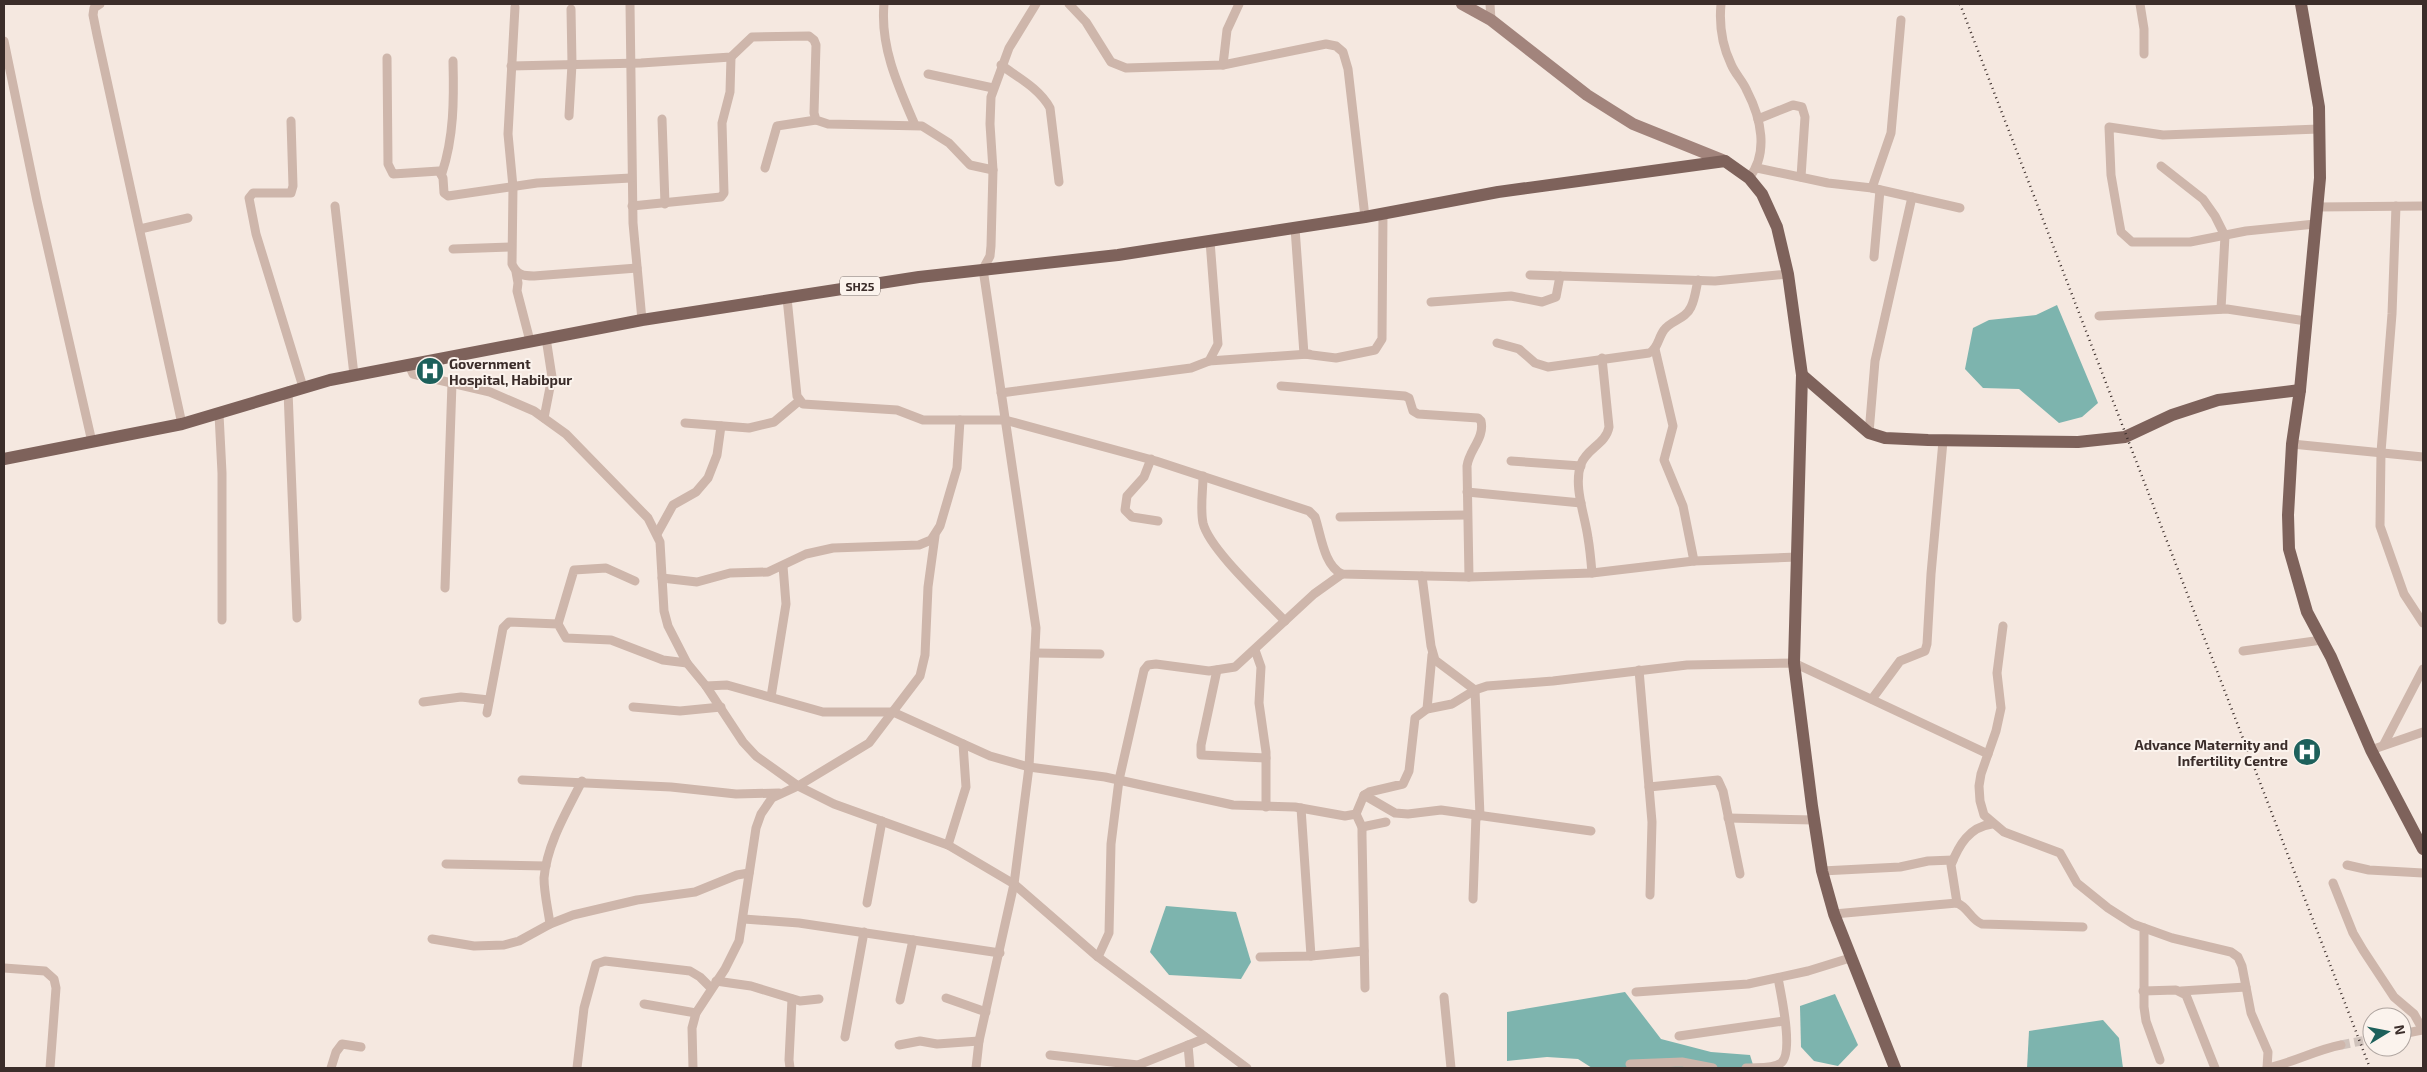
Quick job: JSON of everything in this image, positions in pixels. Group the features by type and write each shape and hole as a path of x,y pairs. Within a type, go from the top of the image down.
{"main road":[{"path":"1462,4 1491,20 1587,95 1633,124 1725,161 1749,178 1762,194 1777,227 1788,274 1802,374 1794,662 1814,820 1822,871 1834,914 1895,1068"},
{"path":"2301,4 2318,107 2318,207 2300,390 2292,444 2288,515 2289,549 2307,612 2322,640 2371,750 2423,849"},
{"name":"SH25","path":"4,459 182,424 288,391 354,375 642,320 983,269 1118,255 1365,217 1498,192 1725,161"},
{"path":"1802,374 1869,434 1885,438 1943,440 2078,442 2125,437 2172,414 2218,400 2300,390"}],"street":[{"path":"100,4 94,8 93,15 182,424"},
{"path":"630,4 632,206 642,320"},
{"path":"884,4 883,19 892,71 915,125"},
{"path":"976,1068 979,1041 1014,884 1029,767 1035,653 1035,610 983,269 990,256 991,246 994,170 990,110 993,88 1001,65 1036,4"},
{"path":"1068,4 1086,22 1110,62 1126,68 1223,65 1318,45 1336,46 1343,52 1348,69 1365,217"},
{"path":"1223,65 1227,30 1239,4"},
{"path":"1490,4 1491,20"},
{"path":"1721,4 1720,26 1726,52 1731,65 1748,91 1758,119 1761,152 1757,168 1749,178"},
{"path":"2140,4 2144,29 2144,54"},
{"path":"515,7 508,134 513,187 511,247 512,264 518,282 517,291 530,341"},
{"path":"569,116 572,64 571,9"},
{"path":"1874,257 1876,189 1891,133 1901,20"},
{"path":"511,66 731,57 752,37 809,36 816,45 814,113 816,120"},
{"path":"4,41 39,211 92,442"},
{"path":"632,206 722,197 724,193 722,123 730,92 731,57"},
{"path":"387,58 388,164 390,170 395,174 430,170 442,173"},
{"path":"453,61 454,94 452,124 447,157 442,173 446,196 513,187 632,178"},
{"path":"1001,65 1036,91 1050,108 1058,182"},
{"path":"928,74 993,88"},
{"path":"1758,119 1798,104 1802,107 1805,117 1801,177"},
{"path":"662,119 665,204"},
{"path":"765,168 777,126 816,120 828,124 915,125 929,130 949,143 970,165 994,170"},
{"path":"291,121 293,186 291,193 253,193 249,198 256,234 303,387"},
{"path":"2315,224 2246,231 2174,243 2140,244 2132,242 2121,232 2111,175 2109,127 2163,135 2319,129"},
{"path":"2161,166 2202,199 2215,216 2225,236 2221,309"},
{"path":"1757,168 1876,189 1960,208"},
{"path":"1869,434 1875,361 1912,197"},
{"path":"336,206 354,375"},
{"path":"2396,206 2392,314 2381,452 2380,526 2404,594 2423,623"},
{"path":"2318,207 2423,206"},
{"path":"1304,354 1336,358 1375,350 1382,339 1383,214"},
{"path":"140,229 188,218"},
{"path":"1295,228 1304,354"},
{"path":"1209,361 1218,344 1210,241"},
{"path":"454,249 511,247"},
{"path":"516,272 523,276 534,276 637,268"},
{"path":"1530,275 1715,281 1788,274"},
{"path":"1431,302 1511,296 1542,302 1550,301 1556,297 1559,291 1560,276"},
{"path":"1498,344 1519,349 1540,366 1548,367 1602,358 1649,353 1655,349 1663,331 1670,324 1682,318 1691,307 1698,280"},
{"path":"787,298 799,401"},
{"path":"2099,316 2221,309 2306,321"},
{"path":"544,418 552,378 546,338"},
{"path":"1655,349 1673,426 1664,460 1683,506 1694,561"},
{"path":"1001,393 1191,368 1209,361 1322,353"},
{"path":"1592,573 1588,536 1581,503 1581,466 1584,459 1606,438 1609,427 1602,358"},
{"path":"409,365 413,374 490,392 534,411 588,456 648,518 660,542 664,611 668,626 687,663 721,707 743,742 756,756 798,786 834,804 948,846 1014,884 1098,957 1247,1068"},
{"path":"445,588 452,383"},
{"path":"1280,386 1405,396 1409,398 1413,410 1418,414 1478,418 1481,421 1482,430 1468,460 1469,577"},
{"path":"288,391 297,618"},
{"path":"799,401 814,406 897,410 923,420 1005,420 1151,459 1310,511 1315,517 1334,571 1342,574 1469,577 1592,573 1694,561 1798,558"},
{"path":"685,423 750,428 768,424 782,417 799,401"},
{"path":"219,414 222,473 222,620"},
{"path":"693,1068 692,1028 696,1013 725,969 739,941 744,919 756,828 761,814 772,798 779,793 798,786 862,748 893,712 920,676 924,667 928,587 935,536 957,468 960,420"},
{"path":"657,534 673,505 696,492 708,478 717,455 721,426"},
{"path":"1872,699 1900,661 1925,651 1927,644 1943,440"},
{"path":"2292,444 2423,456"},
{"path":"1151,459 1144,478 1127,496 1125,510 1132,517 1158,521"},
{"path":"1511,462 1581,466"},
{"path":"1203,476 1202,513 1207,533 1225,556 1285,622"},
{"path":"1467,492 1581,503"},
{"path":"1340,517 1467,515"},
{"path":"662,578 697,582 723,574 768,572 806,554 833,548 919,545 931,540 935,536"},
{"path":"771,697 786,604 783,566"},
{"path":"635,581 606,568 574,570 558,624 566,638 611,640 663,660 687,663"},
{"path":"1098,957 1108,933 1111,844 1119,780 1144,670 1148,666 1156,664 1217,670 1235,667 1314,594 1342,574"},
{"path":"1422,576 1432,653 1427,709"},
{"path":"487,714 503,628 507,623 516,621 558,624"},
{"path":"2003,626 1997,673 2001,708 1978,786 1984,814 1992,824 2016,838 2060,853 2068,870 2086,891 2133,924 2202,946 2231,952 2238,957 2242,966 2251,1012 2268,1052 2267,1068 2294,1062 2323,1048 2341,1045"},
{"path":"2243,651 2322,640"},
{"path":"1255,650 1261,668 1259,703 1266,758 1266,807"},
{"path":"1035,653 1100,654"},
{"path":"1432,653 1440,665 1475,690"},
{"path":"1365,988 1362,828 1356,814 1364,795 1369,792 1403,784 1409,771 1416,718 1427,709 1452,704 1475,690 1487,686 1553,681 1687,665 1794,662 1988,754"},
{"path":"2384,744 2423,669"},
{"path":"1217,670 1199,752 1201,755 1266,758"},
{"path":"1640,670 1652,822 1650,895"},
{"path":"706,686 727,685 823,712 893,712 990,756 1029,767 1119,780 1234,805 1301,808 1345,816 1356,814"},
{"path":"1473,899 1478,815 1475,690"},
{"path":"423,702 461,697 489,700"},
{"path":"633,708 680,712 721,707"},
{"path":"2371,750 2423,732"},
{"path":"948,846 966,787 963,744"},
{"path":"522,780 671,787 736,794 779,793"},
{"path":"1649,787 1718,780 1723,791 1740,874"},
{"path":"550,924 545,890 546,866 560,823 582,782"},
{"path":"1364,795 1395,813 1408,814 1434,810 1590,831"},
{"path":"1301,808 1310,956"},
{"path":"1728,818 1814,820"},
{"path":"867,903 882,821"},
{"path":"1362,828 1386,822"},
{"path":"1957,903 1951,865 1953,860 1961,843 1972,831 1983,825 1992,824"},
{"path":"1822,871 1900,867 1928,861 1953,860"},
{"path":"446,864 546,866"},
{"path":"2347,865 2369,870 2423,872"},
{"path":"432,939 474,946 495,946 519,941 550,924 573,915 596,909 695,892 736,875 749,872"},
{"path":"2333,883 2353,933 2363,950 2394,997 2414,1014 2423,1030"},
{"path":"1834,914 1957,903 1964,905 1977,922 1991,925 2083,927"},
{"path":"744,919 799,923 1000,953"},
{"path":"2144,928 2143,991 2146,1021 2160,1060"},
{"path":"845,1037 864,932"},
{"path":"900,1000 913,940"},
{"path":"1260,957 1310,956 1364,951"},
{"path":"1636,992 1717,987 1778,978 1850,958"},
{"path":"577,1068 578,1043 584,1008 596,964 605,961 690,971 714,985 751,986 800,1001 819,998"},
{"path":"4,968 45,971 54,979 56,988 50,1068"},
{"path":"1746,1068 1778,1065 1784,1061 1786,1054 1784,1021 1778,978"},
{"path":"2143,991 2246,987"},
{"path":"2181,991 2189,1002 2215,1068"},
{"path":"1444,997 1451,1068"},
{"path":"946,998 986,1012"},
{"path":"790,1068 792,999"},
{"path":"644,1004 696,1013"},
{"path":"1679,1036 1784,1021"},
{"path":"1050,1055 1139,1066 1206,1038"},
{"path":"899,1045 920,1040 937,1044 979,1041"},
{"path":"331,1068 336,1052 342,1044 362,1047"},
{"path":"1188,1045 1190,1068"},
{"path":"1630,1064 1682,1062 1713,1068"}],"water":[{"path":"2057,305 2098,403 2082,417 2059,423 2019,389 1983,388 1965,369 1973,328 1989,320 2036,315"},
{"path":"1166,906 1236,912 1251,962 1241,979 1169,975 1150,952"},
{"path":"1625,992 1661,1039 1711,1052 1750,1055 1754,1068 1592,1068 1578,1059 1547,1057 1507,1061 1507,1012"},
{"path":"1835,994 1858,1045 1838,1066 1814,1061 1801,1047 1800,1006"},
{"path":"2103,1020 2119,1038 2123,1068 2027,1068 2029,1031"}],"tunnel":[{"path":"2341,1045 2362,1041"}],"railway":[{"path":"1960,4 2370,1068"}],"place":[{"name":"Government Hospital, Habibpur","path":"430,371"},
{"name":"Advance Maternity and Infertility Centre","path":"2307,752"}]}
